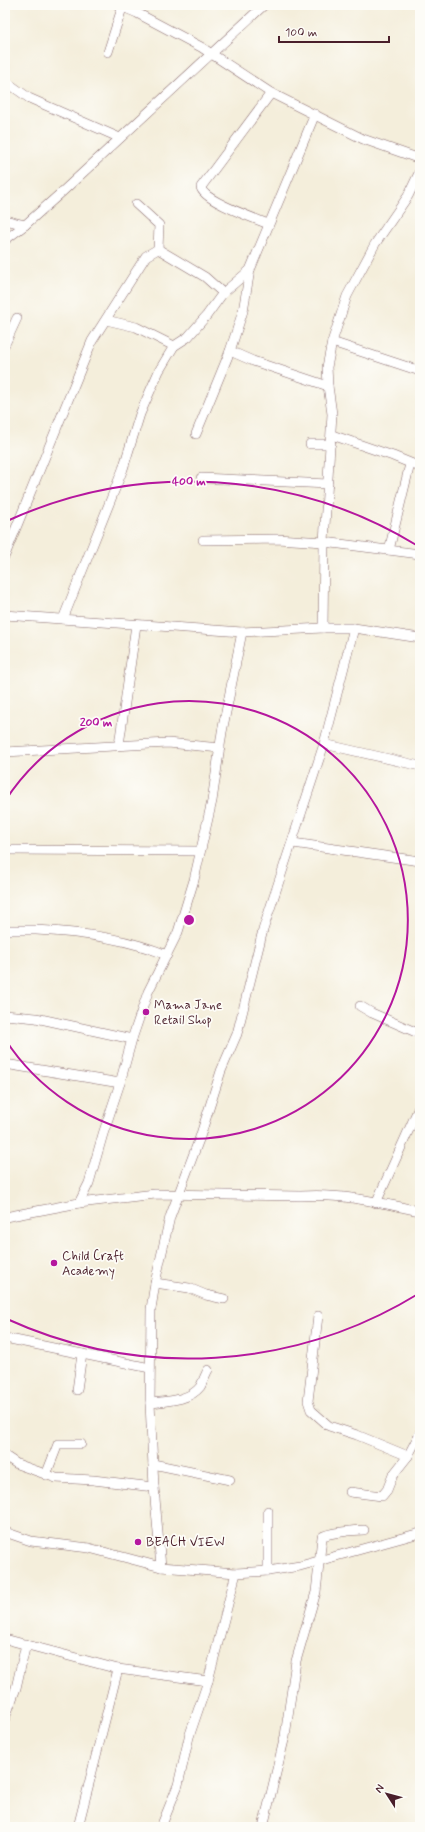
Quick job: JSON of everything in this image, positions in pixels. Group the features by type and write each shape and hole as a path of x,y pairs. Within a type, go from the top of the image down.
{"street":[{"path":"5,240 25,225 264,5"},
{"path":"108,52 121,6 137,13 212,54 271,92 363,139 420,159"},
{"path":"5,82 29,98 120,138"},
{"path":"268,224 234,210 203,193 201,187 271,92"},
{"path":"196,434 230,351 242,311 250,270 315,114"},
{"path":"323,628 324,542 332,414 327,367 332,342 347,296 375,244 408,196 420,171"},
{"path":"136,204 159,225 158,248"},
{"path":"5,220 25,225"},
{"path":"158,248 205,277 223,293"},
{"path":"5,555 92,341 146,256 158,248"},
{"path":"63,619 104,513 123,469 140,414 159,371 174,346 188,337 223,293 250,270"},
{"path":"5,344 17,318"},
{"path":"106,320 136,327 174,346"},
{"path":"332,342 420,371"},
{"path":"230,351 253,361 328,386"},
{"path":"310,444 331,440 393,456 420,467"},
{"path":"390,550 410,464"},
{"path":"201,478 328,484"},
{"path":"203,540 277,539 324,542 420,554"},
{"path":"5,615 136,626 242,632 354,628 420,638"},
{"path":"119,745 136,626"},
{"path":"161,1567 154,1487 150,1403 151,1309 155,1283 170,1217 200,1137 221,1071 237,1034 263,930 293,843 324,744 354,628"},
{"path":"79,1203 89,1183 132,1039 148,992 178,932 194,880 212,801 220,748 242,632"},
{"path":"5,752 168,743 220,748"},
{"path":"324,744 420,766"},
{"path":"293,843 420,861"},
{"path":"5,850 200,851"},
{"path":"5,930 37,930 115,938 146,946 167,955"},
{"path":"360,1006 372,1013 420,1034"},
{"path":"5,1015 36,1018 132,1039"},
{"path":"5,1064 120,1083"},
{"path":"376,1203 420,1105"},
{"path":"5,1217 79,1203 155,1194 301,1196 322,1194 353,1198 420,1211"},
{"path":"155,1283 189,1288 206,1295 224,1299"},
{"path":"318,1316 308,1401 311,1410 329,1426 357,1435 408,1456"},
{"path":"5,1338 150,1368"},
{"path":"77,1390 82,1354"},
{"path":"150,1403 182,1398 194,1393 200,1386 208,1370"},
{"path":"350,1492 382,1496 387,1490 392,1475 408,1456 420,1433"},
{"path":"46,1475 58,1444 81,1444"},
{"path":"5,1456 17,1464 56,1478 93,1480 154,1487"},
{"path":"153,1464 230,1480"},
{"path":"268,1511 268,1571"},
{"path":"263,1827 285,1736 296,1661 316,1592 322,1537 324,1535 344,1533 351,1530 364,1530"},
{"path":"5,1532 31,1541 89,1548 161,1567 236,1573 268,1571 319,1560 420,1532"},
{"path":"161,1827 178,1785 189,1737 208,1681 236,1573"},
{"path":"5,1639 118,1669 208,1681"},
{"path":"5,1718 16,1688 26,1644"},
{"path":"78,1827 118,1669"}],"place":[{"name":"Mama Jane Retail Shop","path":"146,1012"},
{"name":"Child Craft Academy","path":"54,1263"},
{"name":"BEACH VIEW","path":"138,1542"}]}
